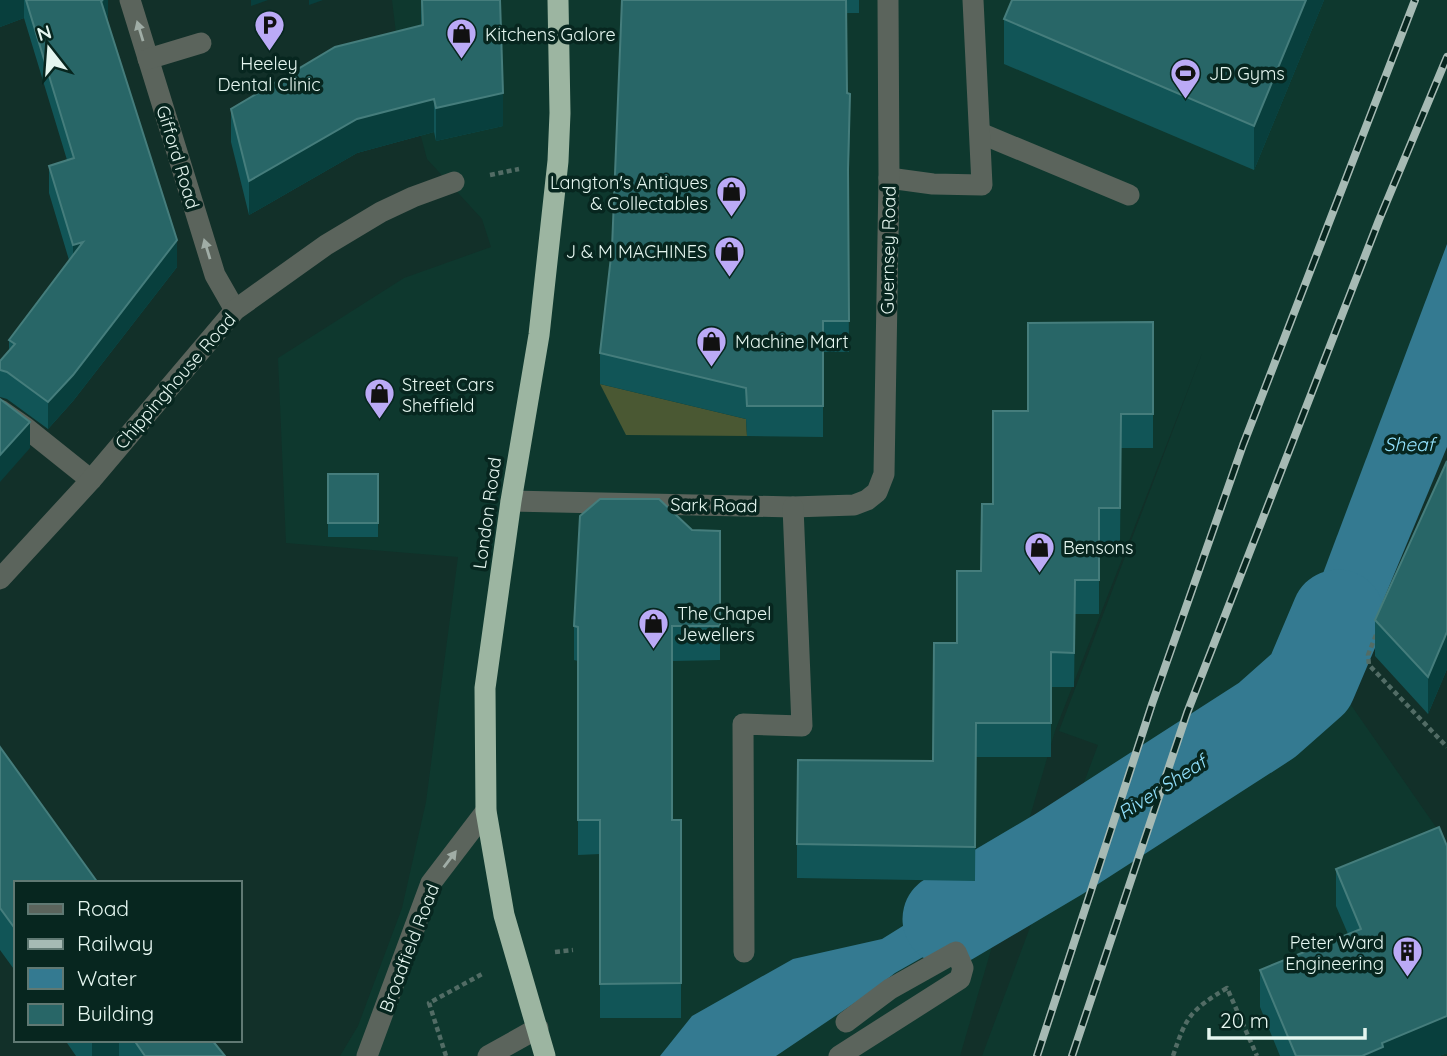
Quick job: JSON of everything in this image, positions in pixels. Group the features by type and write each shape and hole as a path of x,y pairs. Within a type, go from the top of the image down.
{"highway":[{"name":"London Road","path":"545,1056 504,915 486,811 485,688 511,500 539,335 558,161 558,0"}],"street":[{"name":"Gifford Road","path":"130,0 215,275 235,310"},
{"name":"Guernsey Road","path":"873,496 881,486 884,474 889,178 888,0"},
{"path":"889,178 933,184 982,185 973,0"},
{"path":"148,59 201,43"},
{"path":"980,133 1129,195"},
{"name":"Chippinghouse Road","path":"0,579 91,480 235,310 326,245 381,212 454,182"},
{"path":"0,410 91,480"},
{"name":"Sark Road","path":"511,500 793,507 854,505 873,496"},
{"path":"744,952 743,724 802,726 793,507"},
{"name":"Broadfield Road","path":"367,1056 431,883 486,811"},
{"path":"839,1056 960,979 963,968 956,952 890,989 846,1022"},
{"path":"488,1056 538,1028"}],"path":[{"path":"454,182 558,161"},
{"path":"1378,631 1368,655 1369,665 1447,747"},
{"path":"1173,1056 1189,1016 1200,1004 1227,988 1257,1056"}],"shaded area":[{"path":"392,0 1447,0 1447,244 1242,790 1344,695 1447,843 1447,1056 982,1056 1098,745 1059,731 1203,351 1055,731 960,1056 340,1056 358,1026 402,908 426,802 458,557 286,543 278,358 404,278 491,247 482,219 427,159 398,50"},
{"path":"600,384 746,419 747,436 626,435"}],"water":[{"name":"Sheaf","path":"1447,244 1447,447 1344,695 1241,791"},
{"path":"1074,813 1046,887 895,973 776,1056 660,1056 692,1016 793,959 882,939 975,881"}],"building":[{"path":"26,0 103,0 101,1 177,240 73,375 48,402 7,372 0,370 0,361 15,344 9,340 83,242 73,245 49,166 74,158"},
{"path":"422,0 500,0 503,93 436,108 434,99 357,119 249,181 231,109 335,47 423,25"},
{"path":"622,0 846,0 847,93 850,94 849,321 823,321 823,406 747,406 746,388 600,353 612,248"},
{"name":"JD Gyms","path":"1012,0 1306,0 1254,126 1004,19"},
{"name":"Bensons","path":"1153,322 1153,414 1121,414 1120,508 1099,508 1099,580 1075,580 1074,653 1051,652 1051,723 976,723 975,847 797,844 798,760 933,761 934,643 957,643 957,571 981,571 982,504 993,504 993,411 1028,411 1028,323"},
{"path":"0,399 30,422 0,455"},
{"path":"1447,461 1447,632 1428,677 1375,620"},
{"path":"328,474 378,474 378,523 328,523"},
{"path":"600,499 659,499 692,530 720,531 720,626 672,626 672,820 681,820 681,983 600,984 600,820 578,820 578,627 574,626 580,516"},
{"path":"0,747 97,881 14,881 14,927 0,908"},
{"path":"1439,827 1447,846 1447,1016 1382,1043 1383,1047 1362,1056 1296,1056 1260,970 1361,929 1336,869"},
{"path":"135,1042 214,1042 225,1056 145,1056"}],"waterway":[{"name":"River Sheaf","path":"949,919 1059,854 1267,720 1310,682 1338,616"}],"railway":[{"path":"1037,1056 1152,704 1243,445 1415,0"},
{"path":"1072,1056 1187,713 1379,220 1447,57"}],"place":[{"name":"Heeley Dental Clinic","path":"269,52"},
{"name":"Kitchens Galore","path":"462,61"},
{"name":"JD Gyms","path":"1186,100"},
{"name":"Langton's Antiques & Collectables","path":"731,219"},
{"name":"J & M MACHINES","path":"730,278"},
{"name":"Machine Mart","path":"712,368"},
{"name":"Street Cars Sheffield","path":"379,421"},
{"name":"Bensons","path":"1040,574"},
{"name":"The Chapel Jewellers","path":"654,650"},
{"name":"Peter Ward Engineering","path":"1407,979"}]}
